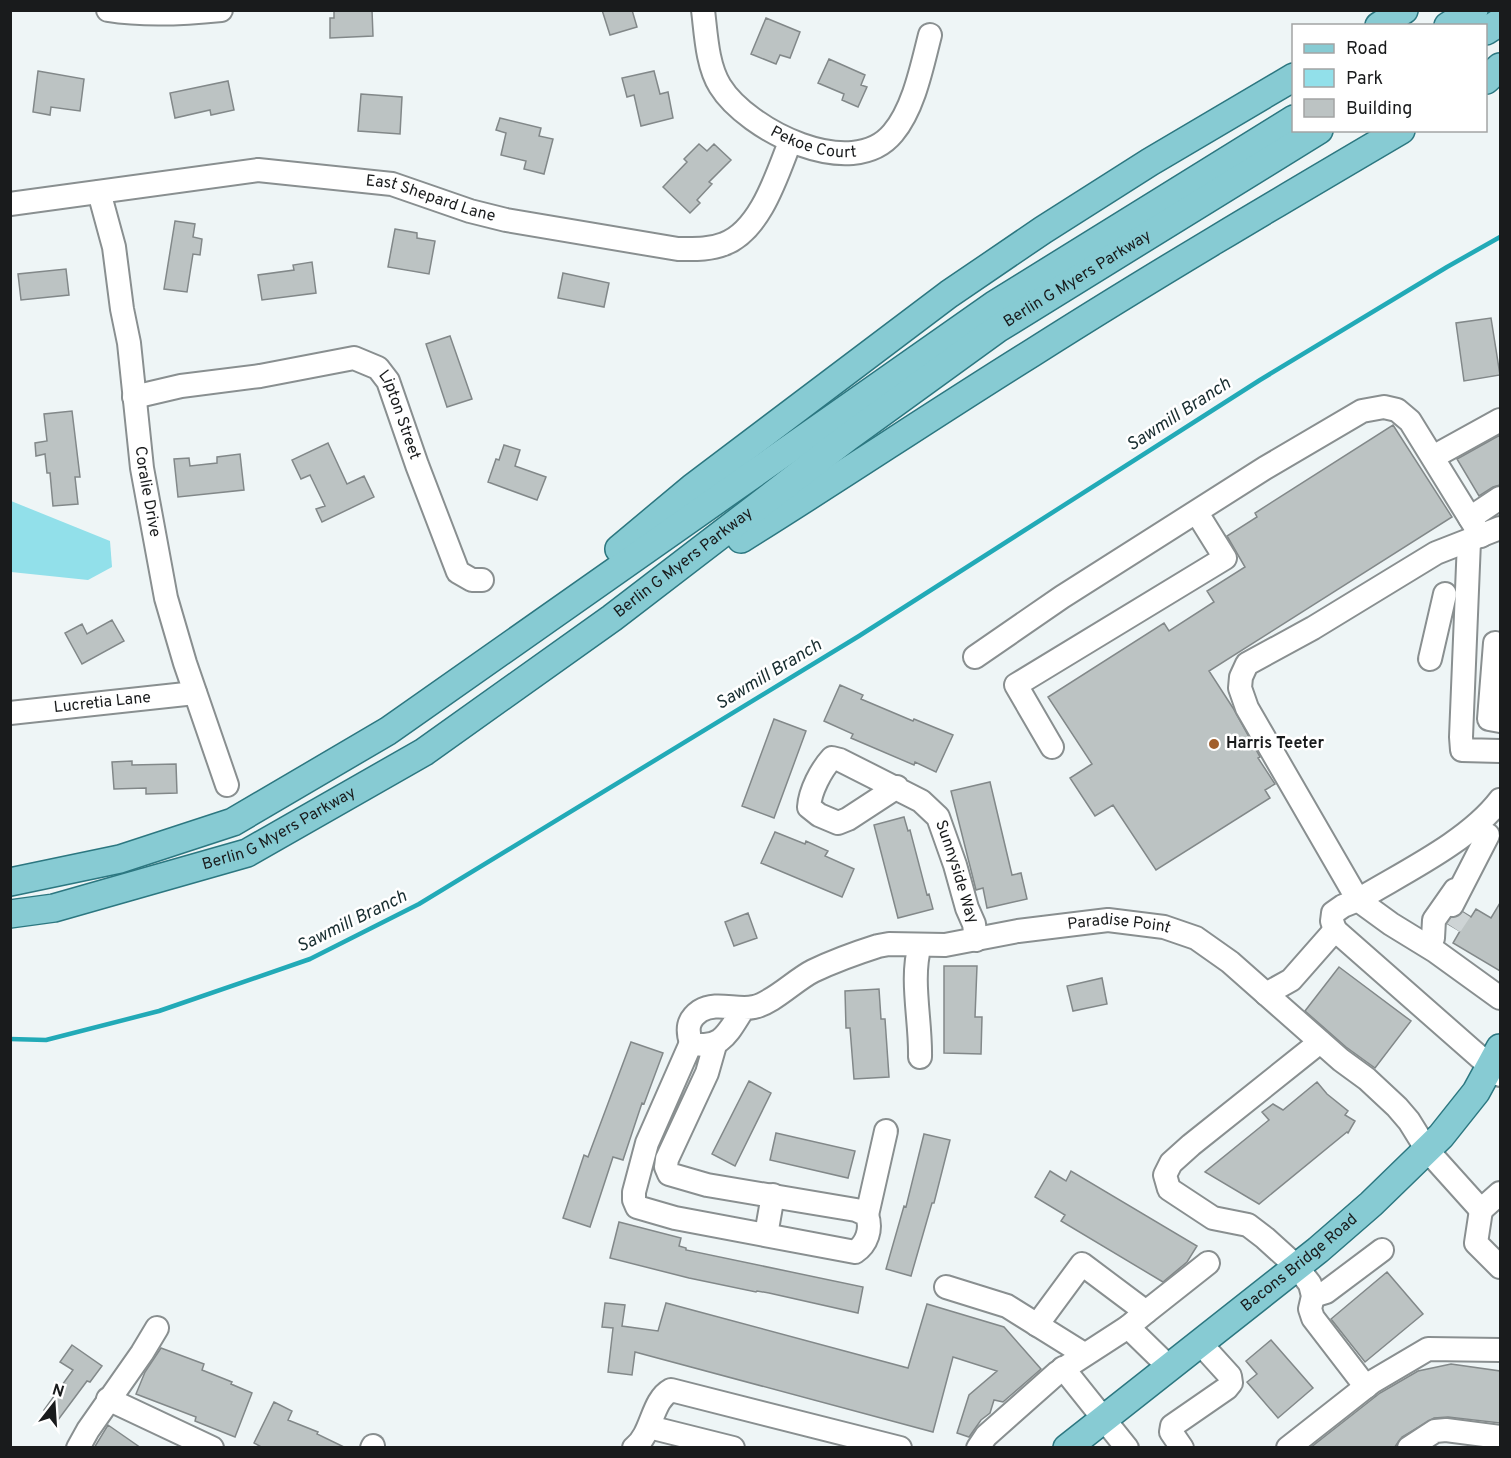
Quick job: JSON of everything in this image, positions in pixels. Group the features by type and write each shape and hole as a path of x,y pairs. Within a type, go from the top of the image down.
{"main road":[{"path":"1382,24 1404,10"},
{"path":"1451,24 1474,10"},
{"path":"1487,30 1500,22"},
{"path":"1487,80 1500,67"},
{"path":"482,664 692,488 949,294 1043,230 1150,162 1292,78"},
{"name":"Berlin G Myers Parkway","path":"10,882 120,859 233,822 388,732 994,305 1292,120"},
{"name":"Berlin G Myers Parkway","path":"10,914 54,909 247,853 424,752 612,618 848,437 997,329 1316,132"},
{"path":"612,618 853,469 1110,304 1398,132"},
{"name":"Bacons Bridge Road","path":"1082,1443 1105,1418 1296,1267 1371,1204 1441,1136 1497,1063"}],"street":[{"path":"108,10 141,14 221,10"},
{"name":"Pekoe Court","path":"703,10 713,69 719,84 739,110 790,142 832,153 860,153 883,142 893,134 909,103 921,71 930,35"},
{"name":"East Shepard Lane","path":"10,204 258,170 392,184 470,211 506,220 678,249 704,249 725,244 741,234 754,219 773,185 790,142"},
{"name":"Coralie Drive","path":"99,192 114,247 129,343 148,511 166,598 195,693 227,785"},
{"name":"Lipton Street","path":"134,397 181,386 260,376 354,358 378,368 388,381 458,572 472,580 482,579"},
{"path":"975,657 1062,597 1265,468 1362,411 1384,407 1397,410 1410,421 1480,531"},
{"path":"1433,457 1500,420"},
{"path":"1500,498 1480,531 1465,640 1462,750 1500,751"},
{"path":"1052,747 1016,685 1225,558 1197,513"},
{"path":"1445,925 1391,924 1358,900 1247,708 1240,688 1241,676 1248,664 1314,628 1436,553 1480,531"},
{"path":"1430,659 1445,594"},
{"path":"1465,640 1498,644 1489,719 1500,721"},
{"name":"Lucretia Lane","path":"10,713 195,693"},
{"name":"Sunnyside Way","path":"897,787 921,801 938,817 956,865 967,908 974,924 976,940"},
{"path":"1445,925 1469,870 1478,858 1488,833 1491,812 1500,800"},
{"path":"1488,833 1457,840 1358,900 1343,906 1333,913 1332,921 1335,930 1497,1063"},
{"path":"1445,925 1477,870 1478,858"},
{"path":"1465,880 1453,892 1434,920 1445,925 1500,998"},
{"name":"Paradise Point","path":"734,1229 642,1210 633,1200 647,1143 691,1043 687,1031 690,1022 703,1009 723,1006 756,1007 813,971 838,960 889,944 945,945 1018,931 1100,920 1164,927 1196,938 1230,962 1397,1107 1409,1121 1426,1150 1481,1210"},
{"path":"1266,994 1291,980 1335,930"},
{"path":"920,945 916,958 920,1057"},
{"path":"744,1008 725,1036 715,1045 707,1072 666,1159 669,1174 740,1190 856,1209 867,1215"},
{"path":"1320,1042 1191,1145 1171,1163 1165,1176 1169,1189 1213,1218 1248,1225 1296,1267 1310,1284 1312,1296 1310,1309 1313,1318 1366,1387"},
{"path":"691,1043 701,1046 715,1045"},
{"path":"740,1190 734,1229 855,1252 862,1247 867,1238 870,1222 867,1215 886,1131"},
{"path":"1500,1193 1481,1210 1476,1244 1500,1267"},
{"path":"766,1235 773,1195"},
{"path":"1312,1296 1326,1292 1382,1250"},
{"path":"978,1448 986,1436 1063,1368 1128,1327 1208,1263"},
{"path":"1037,1325 1082,1264 1146,1312"},
{"path":"946,1287 1007,1306 1084,1354"},
{"path":"1128,1327 1169,1367"},
{"path":"78,1448 157,1328"},
{"path":"1182,1448 1171,1432 1172,1426 1227,1389 1231,1383 1230,1376 1200,1343"},
{"path":"1288,1448 1366,1387 1428,1349 1500,1350"},
{"path":"1063,1368 1127,1448"},
{"path":"633,1448 643,1440 663,1395 671,1390 900,1448"},
{"path":"108,1400 212,1448"},
{"path":"649,1427 733,1448"},
{"path":"1409,1448 1435,1431 1446,1430 1500,1437"}],"green space":[{"path":"11,501 110,541 112,567 88,580 11,572"}],"building":[{"path":"334,10 372,10 373,36 330,38 330,18 334,18"},
{"path":"602,10 632,10 637,27 610,35"},
{"path":"766,18 800,32 790,58 780,55 776,64 751,54"},
{"path":"829,59 865,75 861,85 867,87 858,107 842,100 844,94 818,83"},
{"path":"38,71 84,79 80,111 51,107 50,115 33,112"},
{"path":"654,71 660,94 668,92 673,118 641,126 634,95 627,97 622,78"},
{"path":"228,81 234,110 211,115 210,110 175,118 170,93"},
{"path":"361,94 402,97 400,134 358,131"},
{"path":"500,118 541,128 539,136 553,139 544,174 524,169 526,161 501,155 506,133 496,130"},
{"path":"699,144 707,151 714,144 731,160 709,182 712,184 697,200 700,203 690,213 663,187 687,162 684,159"},
{"path":"175,221 195,224 193,237 202,239 200,255 193,254 187,292 164,289"},
{"path":"395,229 417,233 417,238 435,241 429,274 388,267"},
{"path":"312,262 316,293 262,300 258,275 294,270 293,265"},
{"path":"66,269 69,295 21,300 18,274"},
{"path":"563,273 609,283 604,307 558,298"},
{"path":"1491,318 1500,375 1464,381 1456,323"},
{"path":"450,336 472,399 447,407 426,344"},
{"path":"72,411 80,477 75,477 78,504 53,506 50,473 47,473 45,454 36,456 35,443 47,441 44,414"},
{"path":"1393,425 1452,517 1209,671 1233,708 1260,757 1258,758 1275,784 1265,790 1270,798 1156,870 1113,805 1095,816 1070,778 1092,764 1048,697 1164,623 1169,631 1214,602 1207,591 1245,567 1227,536 1257,517 1255,513"},
{"path":"1500,435 1500,485 1479,496 1457,459"},
{"path":"328,443 347,484 364,476 374,497 322,522 316,509 325,506 310,475 301,479 292,460"},
{"path":"504,445 520,450 515,466 546,477 537,500 488,482"},
{"path":"240,454 244,490 178,497 174,459 189,458 190,466 217,463 217,457"},
{"path":"112,620 124,641 82,664 65,633 82,624 87,634"},
{"path":"840,685 863,695 861,699 953,735 936,772 851,738 853,734 824,721"},
{"path":"774,719 806,731 774,818 742,806"},
{"path":"132,761 132,765 176,764 177,793 146,794 146,788 114,789 112,762"},
{"path":"990,782 1012,875 1021,873 1027,899 987,908 983,888 976,890 951,791"},
{"path":"904,817 908,831 910,830 927,895 929,894 933,909 898,918 874,825"},
{"path":"775,832 805,844 806,841 828,851 825,856 854,869 842,897 761,863"},
{"path":"1500,903 1500,971 1453,943 1460,931 1448,924 1452,918 1459,917 1463,912 1471,917 1476,909 1491,918"},
{"path":"748,913 757,938 734,946 725,922"},
{"path":"944,966 977,966 975,1017 982,1017 981,1054 944,1053"},
{"path":"1339,967 1411,1021 1375,1068 1346,1047 1305,1011"},
{"path":"1102,978 1107,1004 1073,1011 1067,986"},
{"path":"879,989 881,1019 885,1019 889,1077 854,1079 850,1028 846,1028 845,991"},
{"path":"631,1042 663,1053 644,1104 642,1103 623,1160 613,1157 590,1227 563,1218 584,1155 588,1157"},
{"path":"749,1081 771,1093 735,1166 712,1154"},
{"path":"1317,1082 1327,1094 1348,1111 1345,1115 1355,1121 1348,1133 1259,1204 1205,1172 1269,1120 1262,1112 1273,1104 1283,1110"},
{"path":"776,1133 855,1151 848,1178 770,1160"},
{"path":"924,1134 950,1140 934,1203 932,1203 911,1276 886,1269 904,1206 906,1207"},
{"path":"1050,1171 1066,1181 1071,1171 1197,1246 1187,1262 1163,1282 1061,1221 1065,1215 1035,1197"},
{"path":"619,1222 681,1238 679,1246 686,1250 863,1287 858,1313 689,1278 610,1258"},
{"path":"1387,1272 1423,1314 1365,1362 1331,1319"},
{"path":"605,1303 625,1305 622,1326 658,1331 666,1303 908,1368 927,1304 1004,1327 1041,1369 1003,1402 994,1400 990,1413 981,1420 969,1437 957,1433 969,1395 997,1371 953,1357 933,1432 635,1352 632,1375 608,1372 613,1328 602,1327"},
{"path":"1271,1340 1313,1388 1278,1418 1247,1382 1257,1374 1246,1361"},
{"path":"72,1345 102,1366 90,1382 87,1381 58,1420 44,1410 73,1370 60,1362"},
{"path":"161,1348 204,1364 202,1370 252,1393 235,1437 195,1421 196,1417 136,1394 145,1372"},
{"path":"1451,1364 1500,1371 1500,1423 1448,1417 1434,1418 1402,1437 1394,1448 1310,1448 1380,1393 1418,1371"},
{"path":"274,1402 292,1411 288,1420 318,1432 317,1434 346,1448 263,1448 254,1443"},
{"path":"108,1425 141,1448 94,1448"}],"waterway":[{"name":"Sawmill Branch","path":"10,1039 46,1040 159,1011 310,959 419,904 859,636 1260,380 1500,237"}],"tunnel":[{"path":"1451,926 1461,911"}],"place":[{"name":"Harris Teeter","path":"1214,744"}]}
